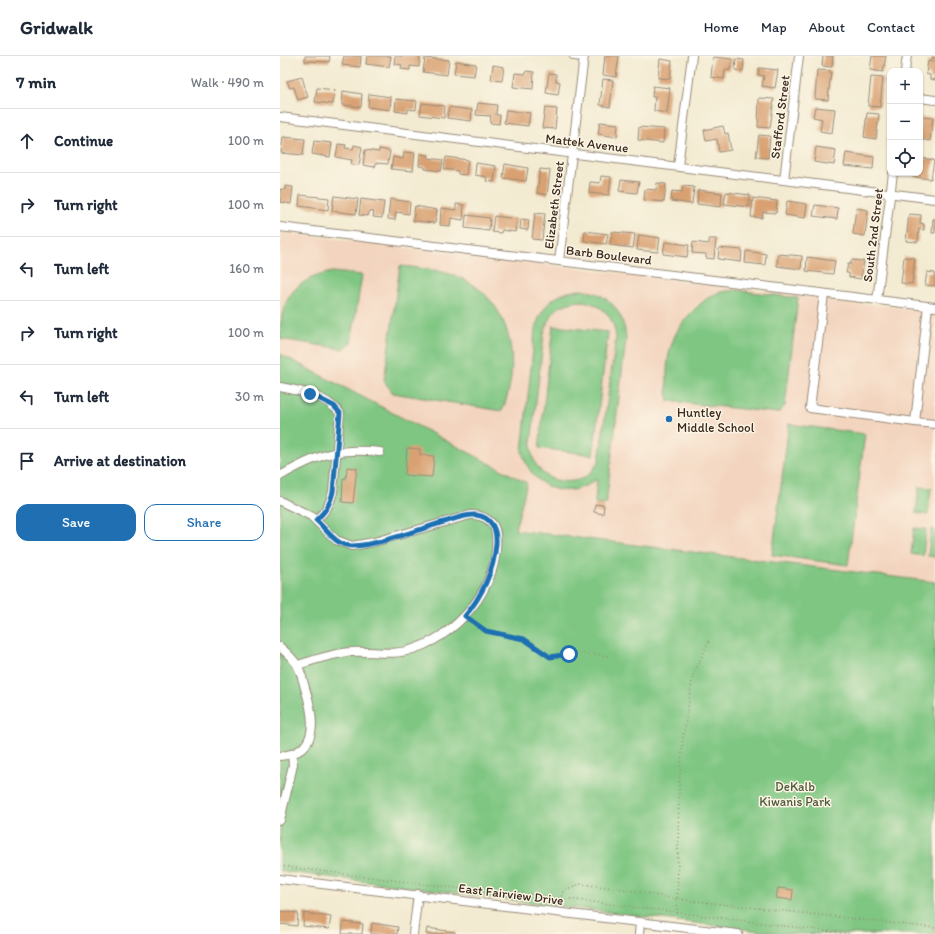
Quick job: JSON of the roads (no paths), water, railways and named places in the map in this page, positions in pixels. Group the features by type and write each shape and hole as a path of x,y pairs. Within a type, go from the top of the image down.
{"street":[{"path":"574,56 584,57"},
{"path":"678,166 692,56"},
{"name":"Stafford Street","path":"784,180 799,56"},
{"path":"905,68 907,56"},
{"name":"Elizabeth Street","path":"559,261 584,57"},
{"path":"923,98 935,100"},
{"name":"Mattek Avenue","path":"280,117 935,199"},
{"name":"South 2nd Street","path":"877,300 893,176"},
{"name":"Barb Boulevard","path":"280,227 932,307"},
{"path":"824,294 810,408 935,424"},
{"path":"915,422 932,307"},
{"path":"280,387 310,394 334,406 340,413 341,420 333,492 330,504 325,512 316,520"},
{"path":"280,476 319,457 337,452 351,450 380,452"},
{"path":"280,501 298,508 316,520 336,540 352,546 374,542 456,518 474,515 484,517 491,522 496,532 496,551 487,581 476,602 465,616 441,635 408,650 384,654 347,652 298,665"},
{"path":"280,647 298,665 311,705 313,726 307,743 292,754 280,756"},
{"path":"280,820 293,765 292,754"},
{"name":"East Fairview Drive","path":"280,879 418,894 738,934"},
{"path":"413,934 418,894"},
{"path":"639,934 640,922"}],"place":[{"name":"Huntley Middle School","path":"669,419"}],"park label":[{"name":"DeKalb Kiwanis Park","path":"795,794"}]}
